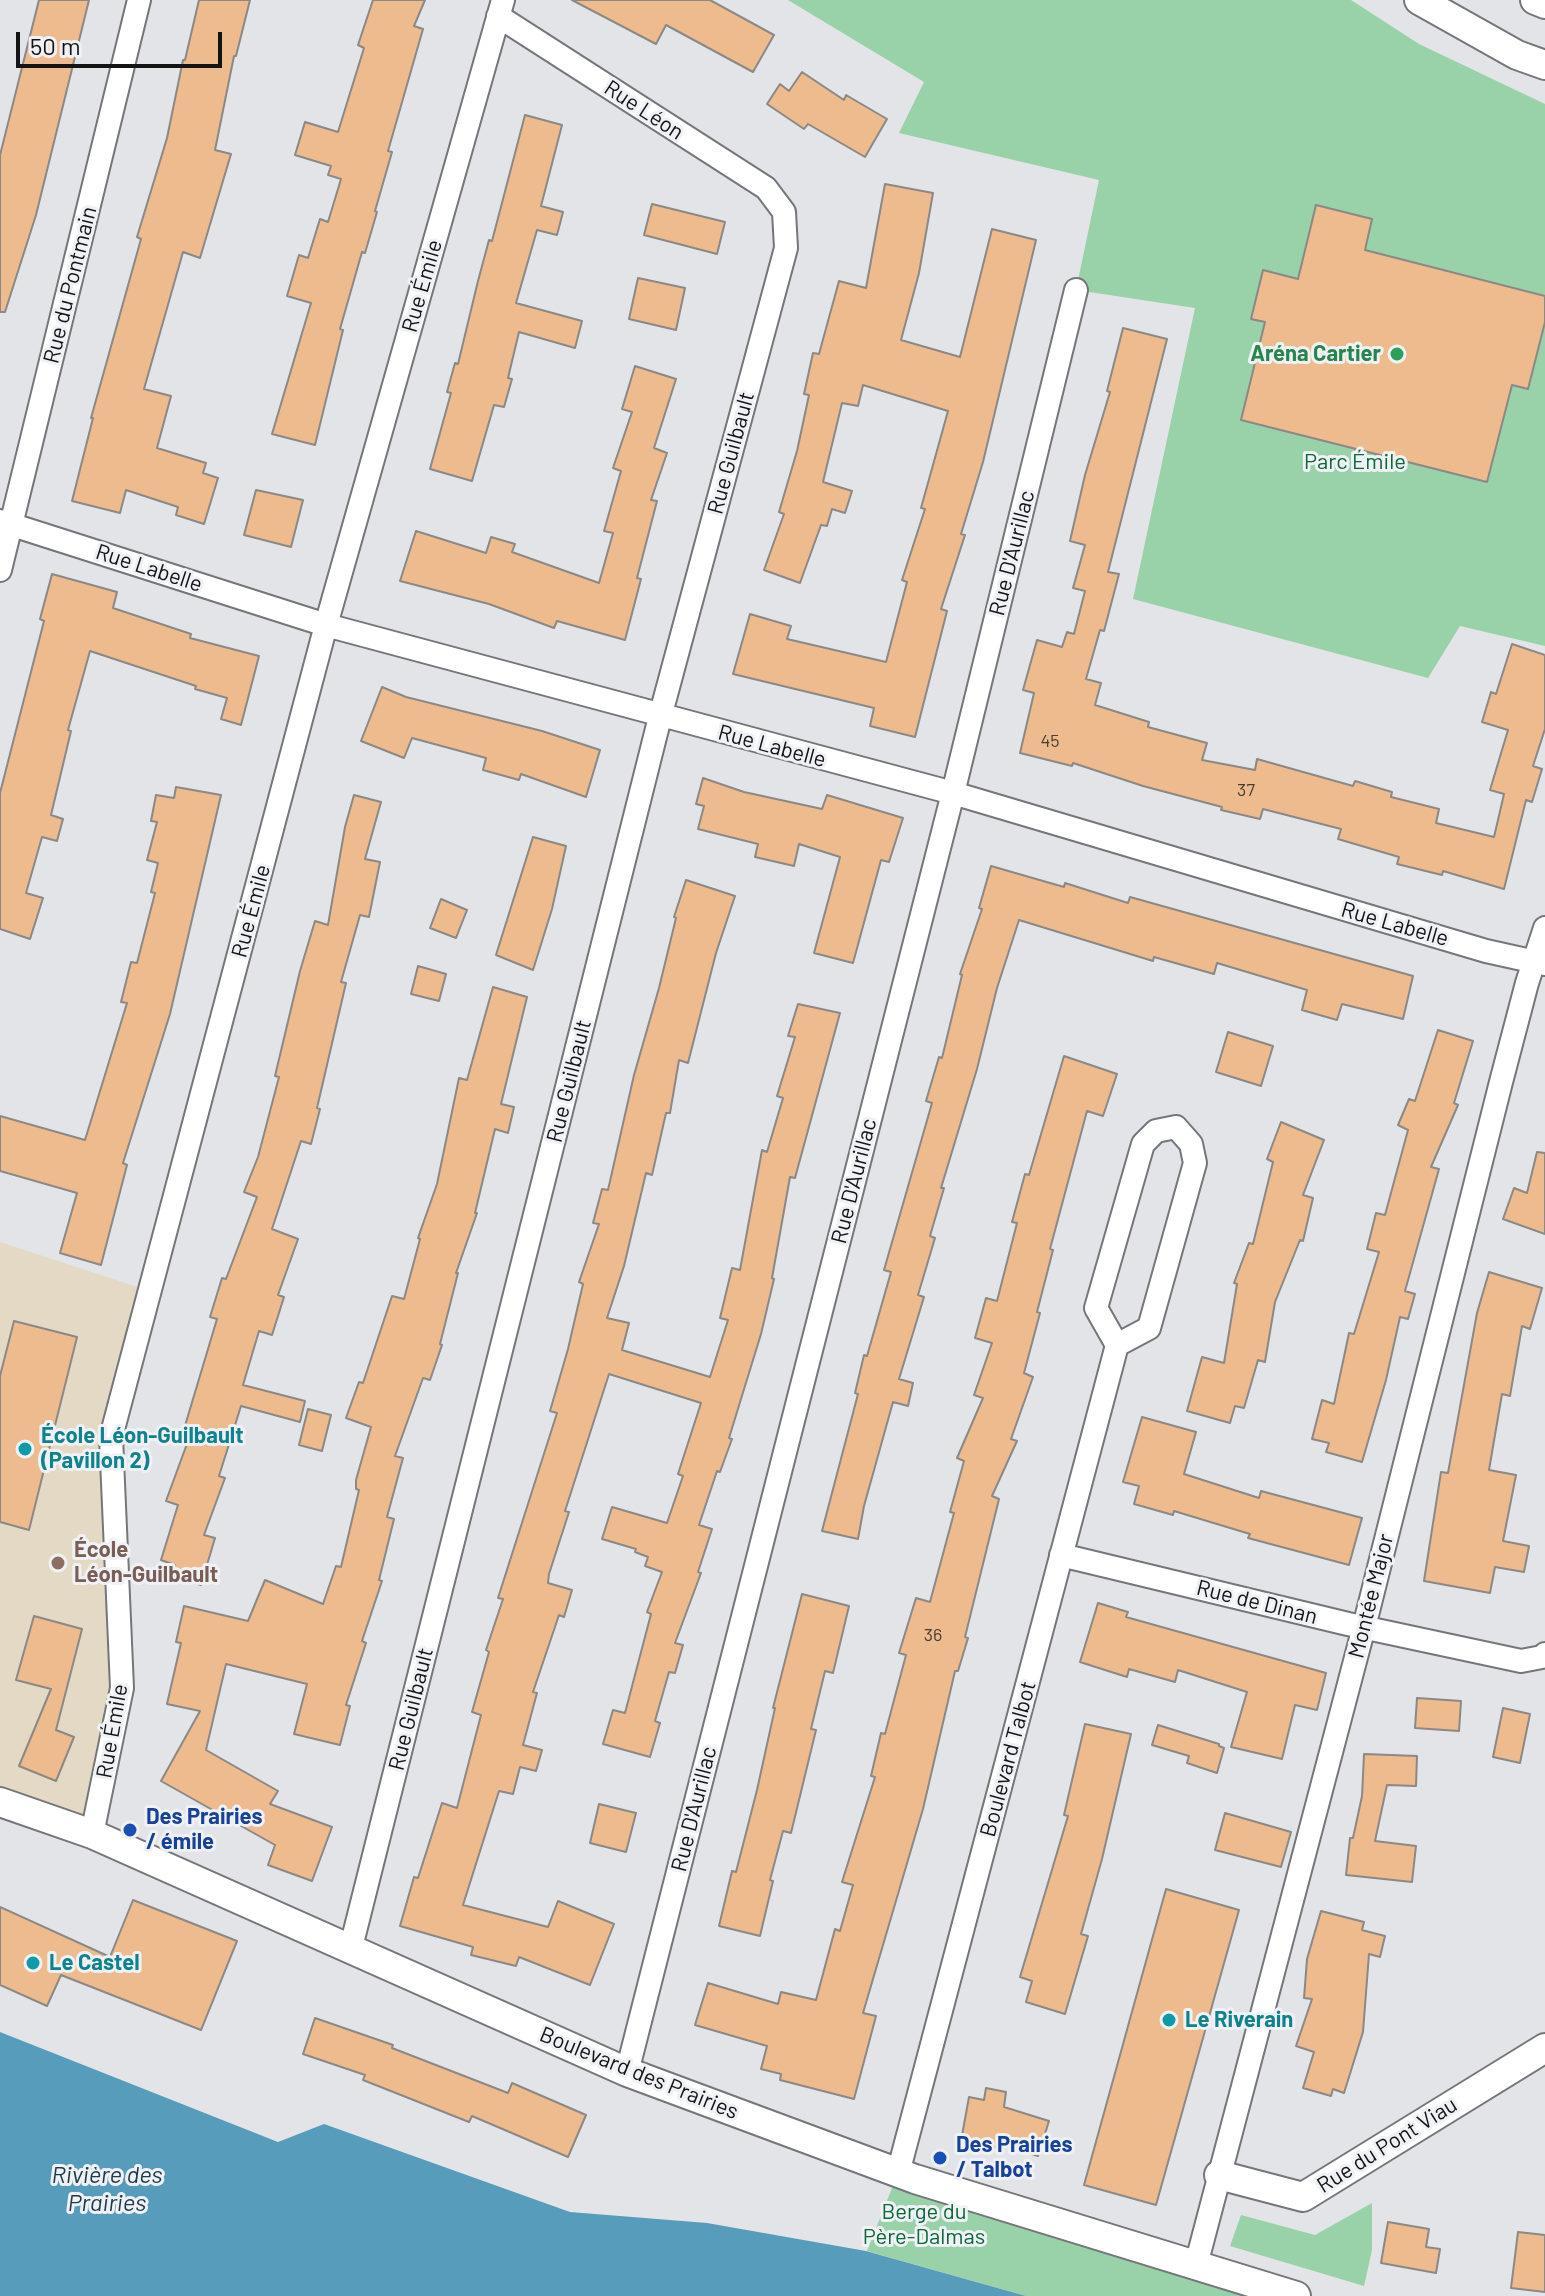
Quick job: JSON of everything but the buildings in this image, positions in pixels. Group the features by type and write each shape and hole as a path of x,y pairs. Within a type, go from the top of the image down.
{"street":[{"name":"Rue du Pontmain","path":"0,570 6,522 139,0"},
{"path":"1419,0 1517,55 1545,65"},
{"path":"1535,0 1545,4"},
{"name":"Rue Léon","path":"500,8 766,188 784,212"},
{"name":"Rue Émile","path":"92,1834 122,1688 111,1437 326,625 500,8"},
{"name":"Rue Guilbault","path":"350,1951 660,717 786,248 784,212"},
{"name":"Rue D'Aurillac","path":"627,2072 953,793 1076,290"},
{"name":"Rue Labelle","path":"6,522 326,625 660,717 953,793 1486,951 1539,963"},
{"name":"Montée Major","path":"1196,2265 1364,1627 1442,1308 1539,963 1545,928"},
{"path":"1176,1127 1191,1144 1195,1163 1149,1328 1117,1345 1096,1308 1143,1144 1156,1131 1176,1127"},
{"name":"Boulevard Talbot","path":"898,2173 1117,1345"},
{"name":"Rue de Dinan","path":"1061,1555 1521,1661 1545,1654"},
{"name":"Boulevard des Prairies","path":"0,1802 92,1834 627,2072 898,2173 1296,2296"},
{"name":"Rue du Pont Viau","path":"1219,2175 1303,2197 1545,2048"}],"shaded area":[{"name":"École Léon-Guilbault","path":"0,1242 150,1291 111,1437 122,1688 92,1834 0,1802"}],"green space":[{"name":"Parc Émile","path":"788,0 1351,0 1419,44 1545,104 1545,646 1460,626 1428,678 1133,599 1195,308 1076,290 1099,180 899,133 924,82"},
{"name":"Berge du Père-Dalmas","path":"898,2173 1296,2296 1026,2296 867,2251"},
{"path":"1372,2203 1372,2250 1364,2286 1230,2246 1241,2215 1315,2235"}],"water":[{"name":"Rivière des Prairies","path":"0,2032 278,2142 324,2124 570,2212 707,2223 866,2251 1026,2296 0,2296"}],"place":[{"name":"Aréna Cartier","path":"1397,354"},
{"name":"École Léon-Guilbault (Pavillon 2)","path":"25,1449"},
{"name":"École Léon-Guilbault","path":"58,1563"},
{"name":"Des Prairies / émile","path":"130,1830"},
{"name":"Le Castel","path":"33,1963"},
{"name":"Le Riverain","path":"1169,2020"},
{"name":"Des Prairies / Talbot","path":"940,2158"}]}
